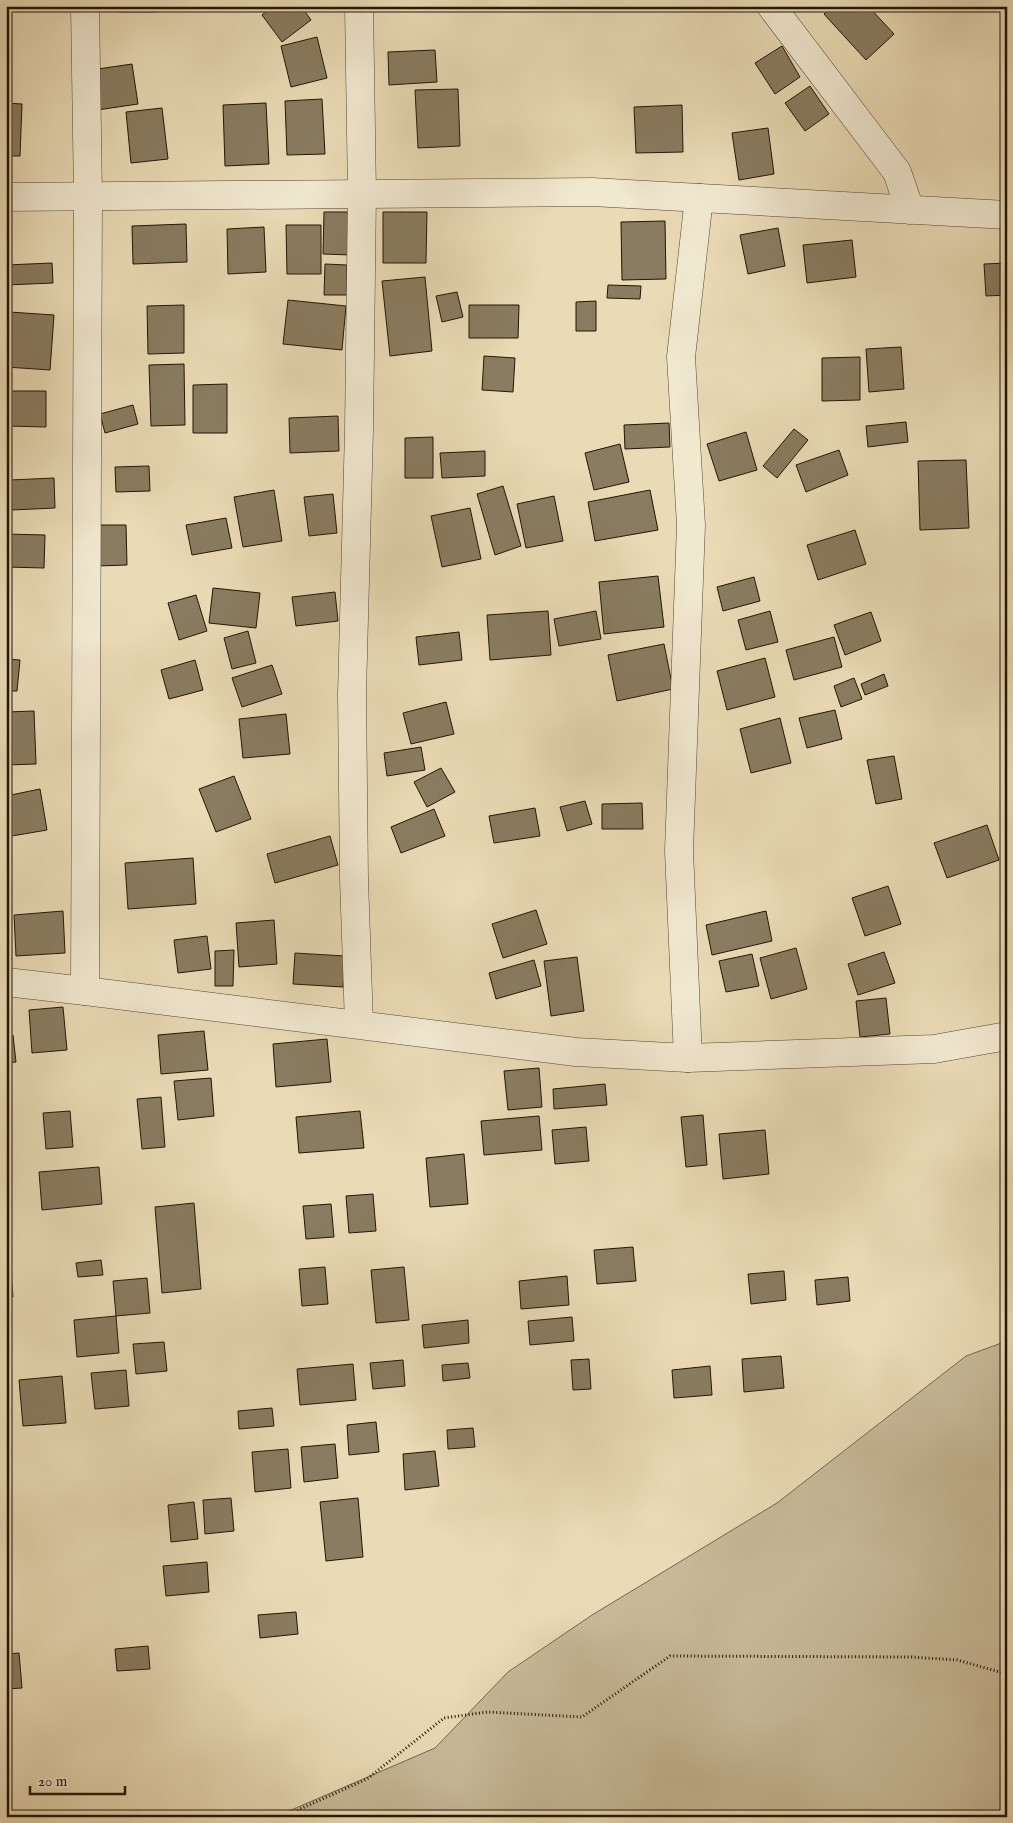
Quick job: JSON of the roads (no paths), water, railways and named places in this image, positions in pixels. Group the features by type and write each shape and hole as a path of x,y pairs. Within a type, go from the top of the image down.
{"street":[{"path":"84,6 88,196 85,990"},
{"path":"358,6 362,194 359,430 352,694 354,879 359,1024"},
{"path":"771,6 897,172 910,210"},
{"path":"6,197 592,192 1007,215"},
{"path":"688,1058 680,852 691,525 681,357 699,198"},
{"path":"6,982 85,990 576,1052 688,1058 934,1049 1007,1036"}]}
